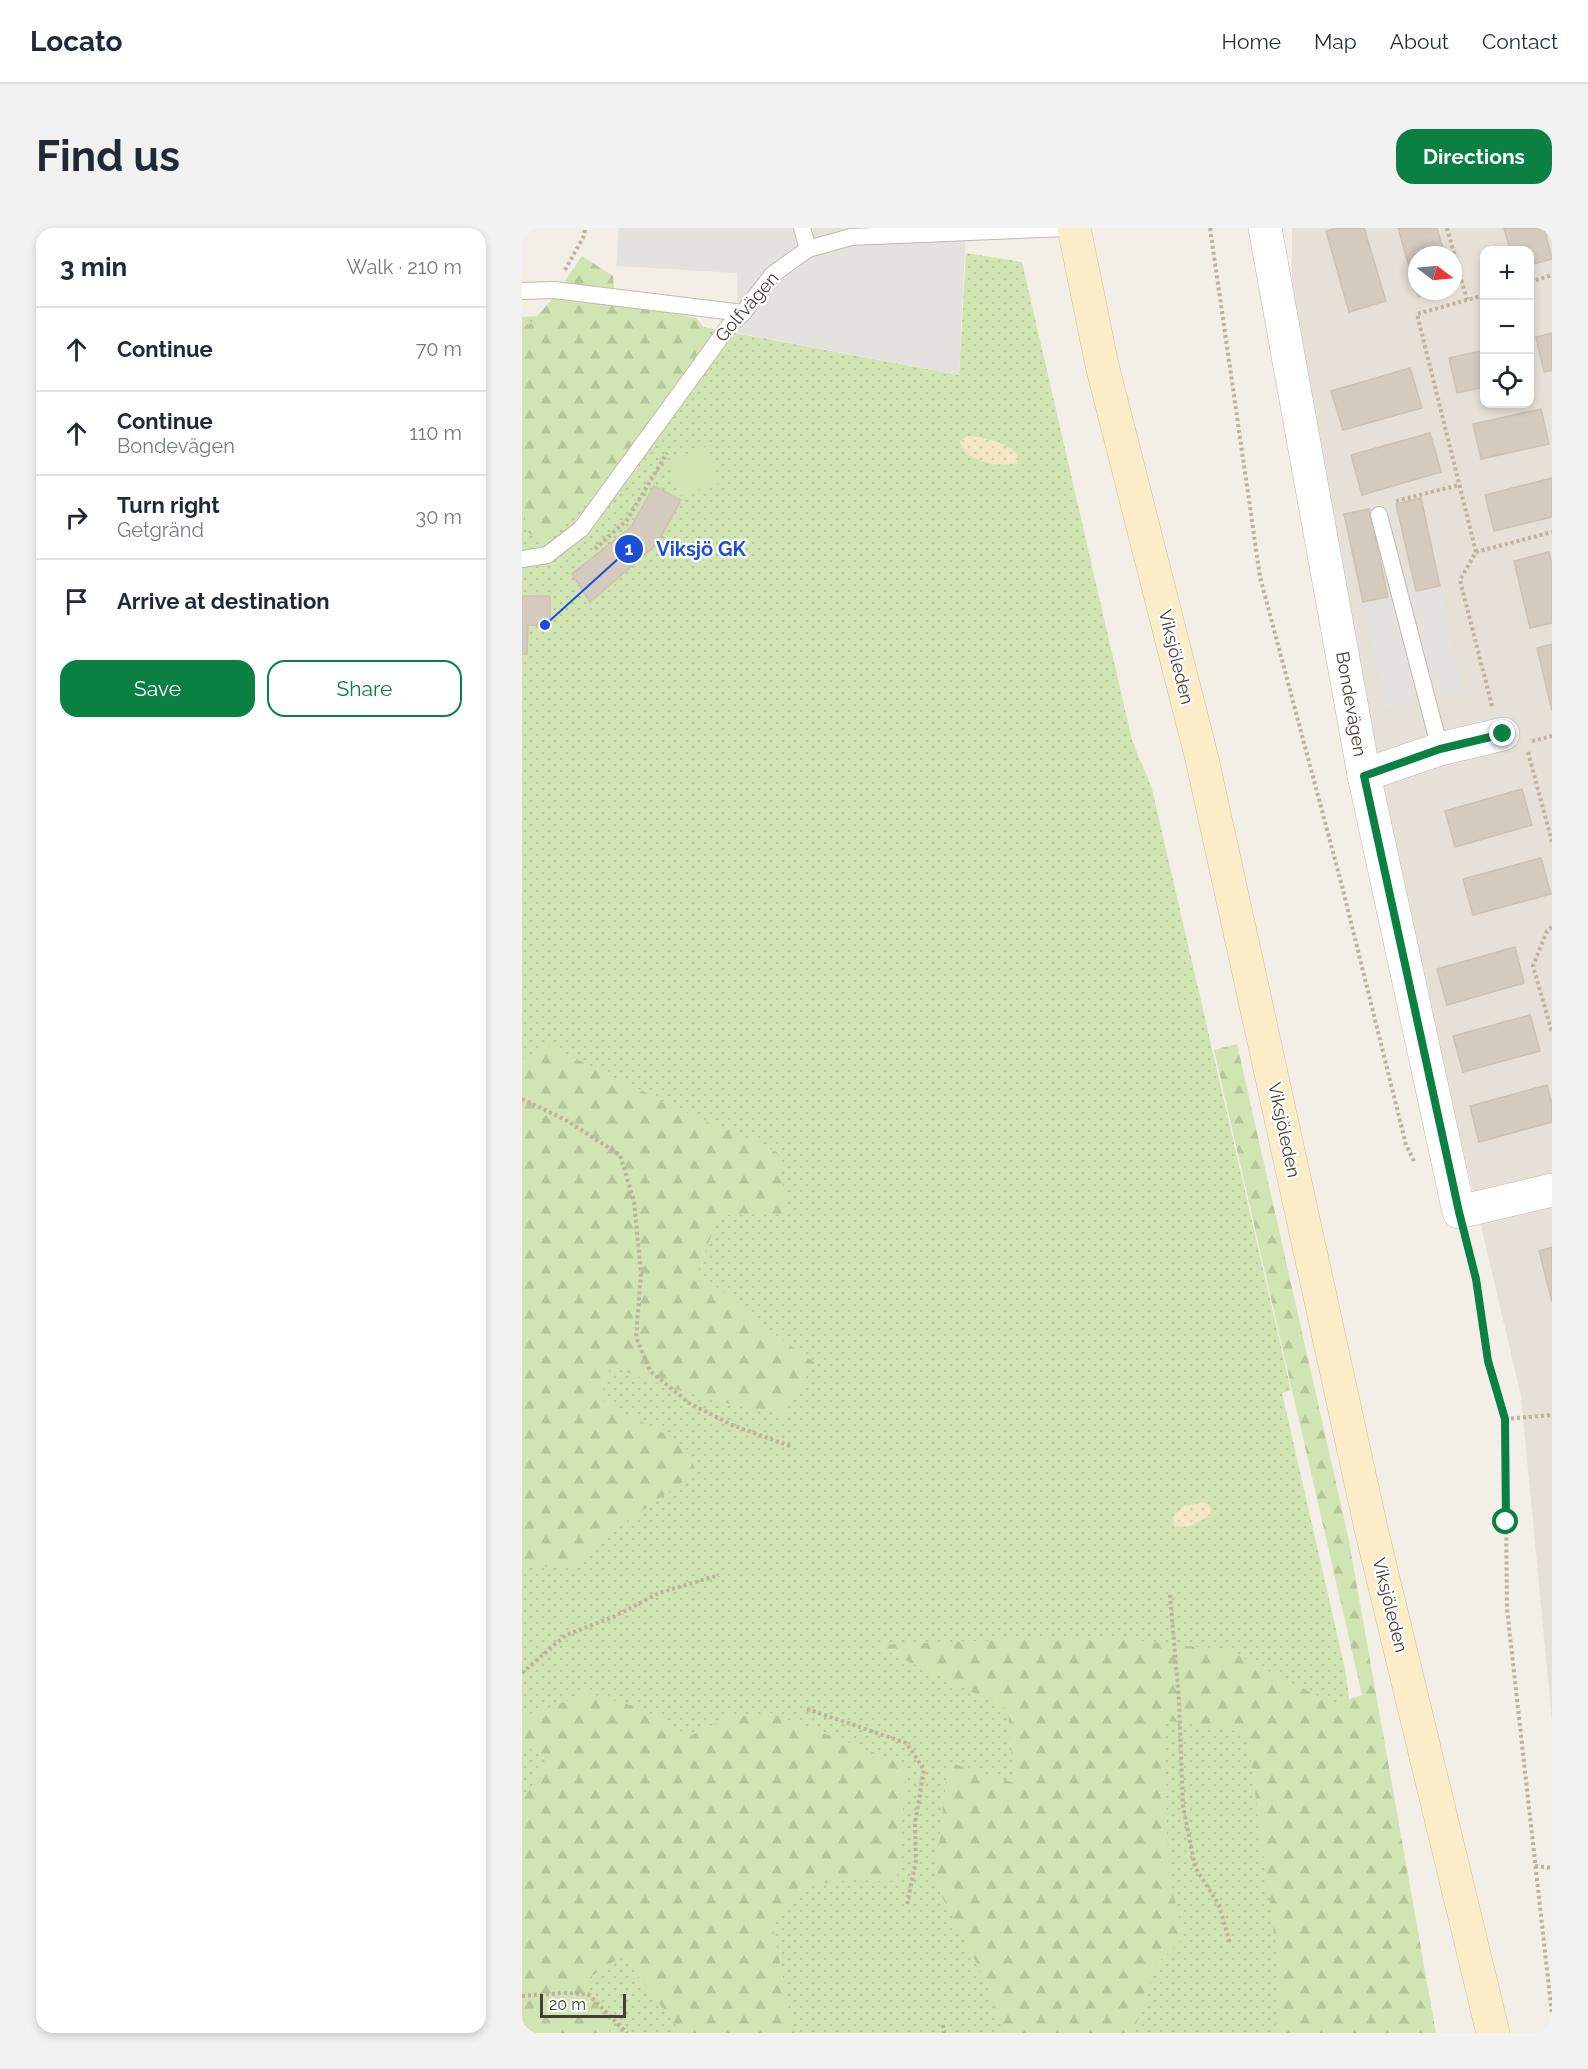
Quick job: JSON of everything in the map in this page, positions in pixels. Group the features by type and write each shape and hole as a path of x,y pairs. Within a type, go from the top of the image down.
{"main road":[{"name":"Viksjöleden","path":"1074,228 1102,365 1202,759 1372,1533 1493,2033"}],"street":[{"name":"Bondevägen","path":"1265,228 1364,776 1456,1199"},
{"path":"1364,776 1440,749 1503,734"},
{"path":"1456,1199 1552,1190"}],"lane":[{"path":"802,228 808,249"},
{"name":"Golfvägen","path":"522,560 548,555 581,529 723,334 743,313 772,275 808,249 851,237 1066,228"},
{"path":"522,291 554,290 743,313"},
{"path":"1379,515 1440,749"}],"path":[{"path":"554,290 584,236 585,228"},
{"path":"1210,228 1260,577 1340,878 1406,1145 1424,1180 1456,1199 1476,1279 1488,1361 1505,1419 1507,1610 1552,2015"},
{"path":"1447,228 1467,300"},
{"path":"1534,281 1552,275"},
{"path":"1480,296 1417,314 1476,552 1460,580 1494,715 1503,734"},
{"path":"1379,515 1377,506 1459,485"},
{"path":"1476,552 1552,532"},
{"path":"1552,736 1526,743 1552,842"},
{"path":"1552,927 1547,931 1533,966 1552,1033"},
{"path":"522,1099 564,1119 620,1155 634,1201 640,1274 636,1337 650,1371 689,1402 732,1425 790,1446"},
{"path":"1505,1419 1552,1415"},
{"path":"522,1672 566,1635 613,1617 659,1593 719,1575"},
{"path":"1170,1595 1179,1701 1183,1806 1195,1867 1219,1905 1230,1943"},
{"path":"807,1709 906,1743 924,1769 915,1824 916,1860 908,1905"},
{"path":"1535,1866 1552,1868"},
{"path":"522,1996 588,1994 627,2033"},
{"path":"942,2025 944,2033"}],"shaded area":[{"path":"619,228 966,228 959,375 738,333 737,273 616,266"},
{"path":"1292,228 1552,228 1552,1721 1521,1396 1401,886 1292,284"},
{"path":"1440,586 1463,692 1386,708 1363,602"}],"green space":[{"path":"966,253 1022,262 1132,740 1152,789 1291,1390 1282,1393 1345,1669 1397,2033 522,2033 522,317 618,311 959,375"},
{"path":"582,256 613,276 615,302 696,318 710,335 655,417 615,470 571,519 546,540 526,532 524,509 522,508 522,321 529,325 554,297"},
{"path":"707,447 719,483 680,496 668,460"},
{"path":"1237,1044 1348,1536 1436,2033 1275,2033 1280,1978 1247,1733 1163,1720 1169,1878 1184,1937 1156,1965 1133,2033 1005,2033 982,1974 935,1883 948,1762 1014,1783 1008,1709 874,1645 1104,1636 1230,1651 1334,1704 1362,1695 1214,1050"},
{"path":"547,1045 707,1122 777,1152 789,1214 719,1215 698,1271 759,1323 815,1363 783,1415 706,1399 611,1367 603,1384 604,1403 673,1438 690,1453 695,1473 597,1543 583,1564 522,1568 522,1060"},
{"path":"588,1693 641,1708 690,1736 725,1718 770,1713 907,1765 897,1881 850,1880 806,1886 772,1923 794,2033 681,2033 623,1955 586,1980 610,2033 522,2033 522,1799 551,1759 522,1745 522,1717"}],"sand":[{"path":"969,435 1008,447 1018,455 1017,463 1002,465 976,459 963,448 960,441"},
{"path":"1204,1502 1211,1507 1210,1516 1187,1527 1175,1526 1173,1516 1184,1506"}],"building":[{"path":"1337,228 1364,228 1386,301 1349,312 1326,231"},
{"path":"1398,228 1437,228 1442,246 1408,246 1408,262"},
{"path":"1504,228 1544,228 1552,259 1534,264 1534,246 1509,246"},
{"path":"1552,333 1552,370 1544,372 1536,337"},
{"path":"1480,351 1480,388 1457,393 1449,358"},
{"path":"1410,368 1422,408 1343,430 1331,391"},
{"path":"1541,409 1549,444 1481,459 1473,424"},
{"path":"1430,433 1441,472 1362,495 1351,455"},
{"path":"1552,478 1552,517 1494,531 1485,495"},
{"path":"654,486 681,500 657,544 590,602 572,574 631,527"},
{"path":"1421,498 1440,586 1416,591 1396,504"},
{"path":"1369,509 1388,597 1363,602 1344,514"},
{"path":"1549,552 1552,565 1552,623 1530,628 1514,561"},
{"path":"522,596 550,596 550,626 528,625 527,654 522,654"},
{"path":"1552,644 1552,711 1537,648"},
{"path":"1522,789 1532,825 1455,847 1445,811"},
{"path":"1541,858 1551,894 1473,915 1463,879"},
{"path":"1515,947 1524,983 1447,1005 1437,969"},
{"path":"1530,1015 1540,1051 1463,1072 1453,1036"},
{"path":"1547,1085 1552,1104 1552,1122 1479,1142 1470,1106"},
{"path":"1552,1247 1552,1302 1539,1251"}],"place":[{"name":"Viksjö GK","path":"545,625"}],"route":[{"path":"1503,734 1440,749 1364,776 1459,1212 1476,1279 1488,1361 1505,1419 1506,1522"}]}
